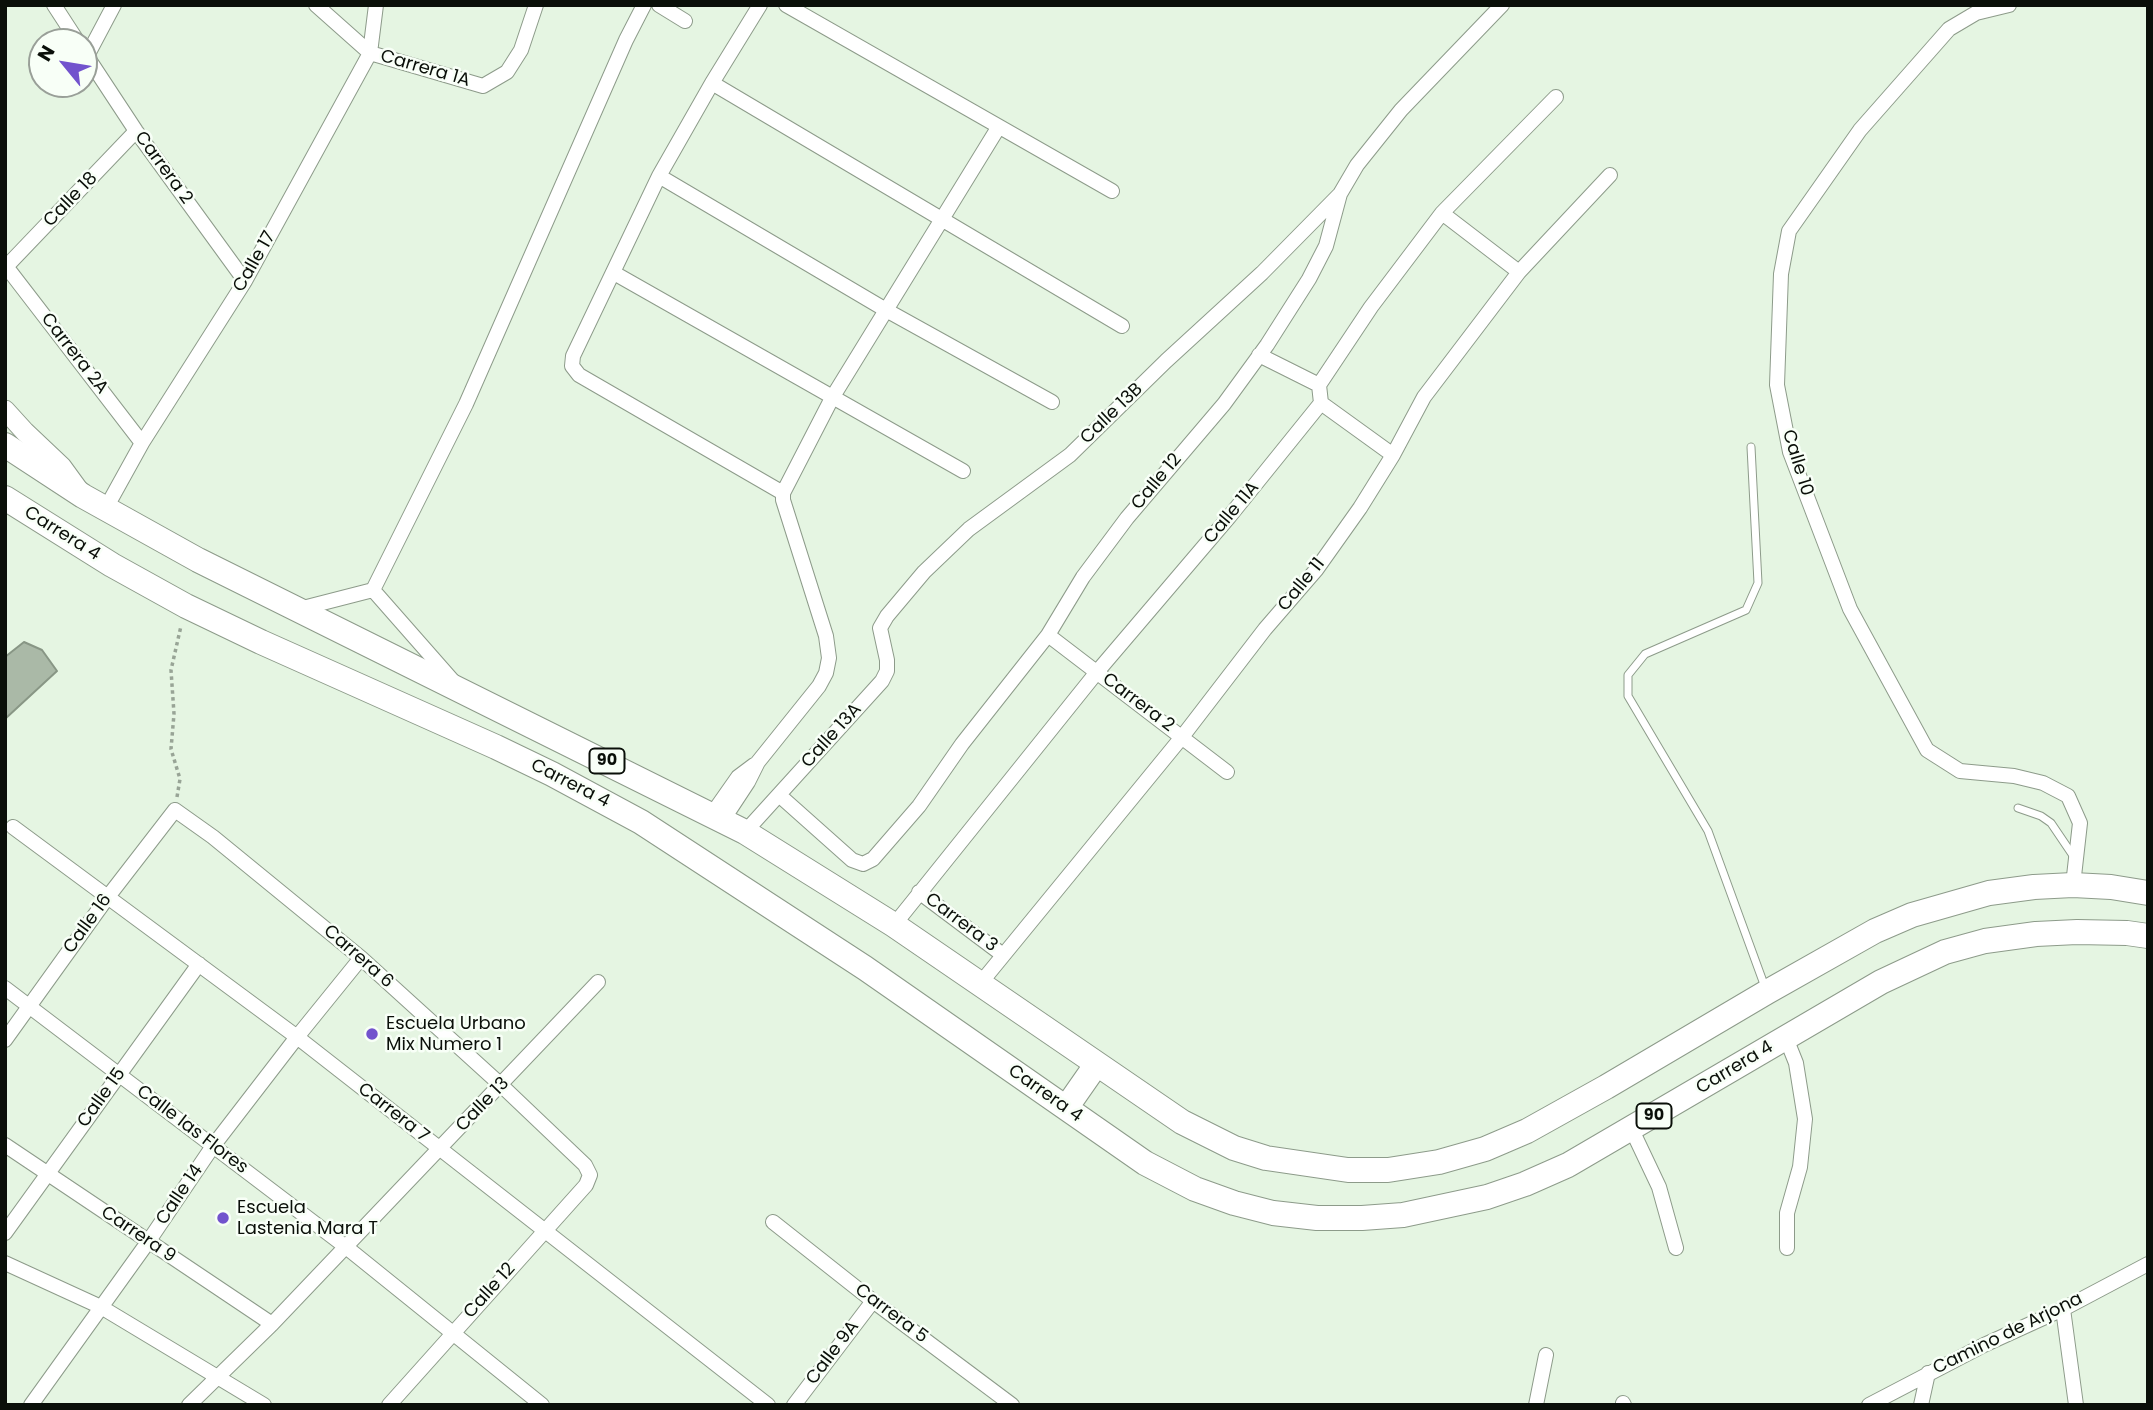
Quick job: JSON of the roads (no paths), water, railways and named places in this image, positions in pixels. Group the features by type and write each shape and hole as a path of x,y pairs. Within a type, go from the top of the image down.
{"highway":[{"name":"Carrera 4","path":"5,445 83,496 198,560 745,832 894,925 1096,1066 1193,1129 1234,1148 1266,1158 1307,1166 1388,1170 1485,1149 1527,1131 1875,931 1912,915 1989,893 2034,887 2073,885 2148,893"},
{"name":"Carrera 4","path":"5,498 112,565 186,606 496,747 641,822 843,953 1145,1163 1195,1189 1273,1213 1317,1218 1403,1215 1487,1197 1567,1165 1881,982 1945,952 1985,941 2036,934 2077,932 2148,936"},
{"path":"1066,1108 1096,1066"}],"street":[{"path":"54,5 69,28"},
{"path":"98,32 114,5"},
{"name":"Carrera 1A","path":"316,5 370,53 483,86 507,72 521,50 536,5"},
{"name":"Calle 17","path":"106,508 142,443 245,281 370,53 376,5"},
{"path":"299,609 373,590 466,404 626,40 644,5"},
{"path":"659,5 685,21"},
{"path":"760,5 660,176 573,356 572,366 579,376 783,493"},
{"path":"786,5 1112,191"},
{"name":"Calle 12","path":"779,795 852,860 863,864 873,859 919,806 962,744 1048,635 1083,578 1127,518 1224,404 1259,355 1315,268 1326,246 1340,194 1357,165 1401,110 1502,5"},
{"name":"Calle 10","path":"2009,5 1976,13 1949,29 1860,130 1789,230 1781,274 1777,385 1790,452 1850,609 1927,750 1960,771 2024,778 2043,783 2068,796 2080,823 2073,885"},
{"name":"Carrera 2","path":"98,74 136,131 245,281"},
{"path":"712,83 1122,326"},
{"path":"1393,455 1321,403 1319,385 1371,307 1441,213 1556,97"},
{"path":"718,817 748,782 758,762 819,686 826,673 829,658 826,636 783,493 832,398 998,128"},
{"name":"Calle 18","path":"6,267 136,131"},
{"path":"660,176 886,310 1052,402"},
{"name":"Calle 11","path":"979,985 1182,737 1265,629 1316,570 1360,508 1393,455 1424,397 1519,272 1609,176"},
{"name":"Calle 13B","path":"880,628 924,572 969,529 1070,455 1340,194"},
{"path":"1441,213 1519,272"},
{"name":"Carrera 2A","path":"6,267 142,443"},
{"path":"614,273 963,471"},
{"path":"1259,355 1319,385"},
{"name":"Calle 11A","path":"894,925 1097,671 1229,517 1321,403"},
{"path":"5,410 62,467 83,496"},
{"path":"373,590 460,688"},
{"name":"Calle 13A","path":"745,832 882,681 887,671 880,628"},
{"name":"Carrera 2","path":"1048,635 1227,772"},
{"name":"Calle 16","path":"5,1040 174,810"},
{"name":"Carrera 6","path":"174,810 213,837 361,958 502,1086 585,1165 590,1175"},
{"name":"Carrera 7","path":"13,827 296,1037 768,1405"},
{"name":"Carrera 3","path":"919,892 1003,955"},
{"name":"Calle 14","path":"31,1405 214,1146 296,1037 361,958"},
{"name":"Calle 15","path":"5,1233 200,964"},
{"name":"Calle 13","path":"189,1405 272,1324 502,1086 598,982"},
{"name":"Calle las Flores","path":"5,988 346,1247 542,1405"},
{"path":"1786,1038 1796,1063 1805,1119 1800,1167 1787,1213 1787,1248"},
{"path":"1632,1129 1659,1187 1676,1248"},
{"name":"Carrera 9","path":"5,1146 272,1324"},
{"name":"Calle 12","path":"389,1405 586,1185 590,1175"},
{"name":"Carrera 5","path":"773,1222 1012,1405"},
{"path":"5,1263 101,1307 264,1405"},
{"name":"Camino de Arjona","path":"1869,1405 2148,1264"},
{"name":"Calle 9A","path":"794,1405 873,1301"},
{"path":"2063,1309 2076,1405"},
{"path":"1536,1405 1546,1355"},
{"path":"1921,1405 1928,1373"}],"lane":[{"path":"1751,447 1758,583 1746,610 1645,654 1628,675 1628,685 1629,696 1708,831 1767,992"},
{"path":"2018,808 2041,816 2051,823 2075,858"}],"place":[{"name":"Escuela Urbano Mix Numero 1","path":"372,1034"},
{"name":"Escuela Lastenia Mara T","path":"223,1218"}]}
